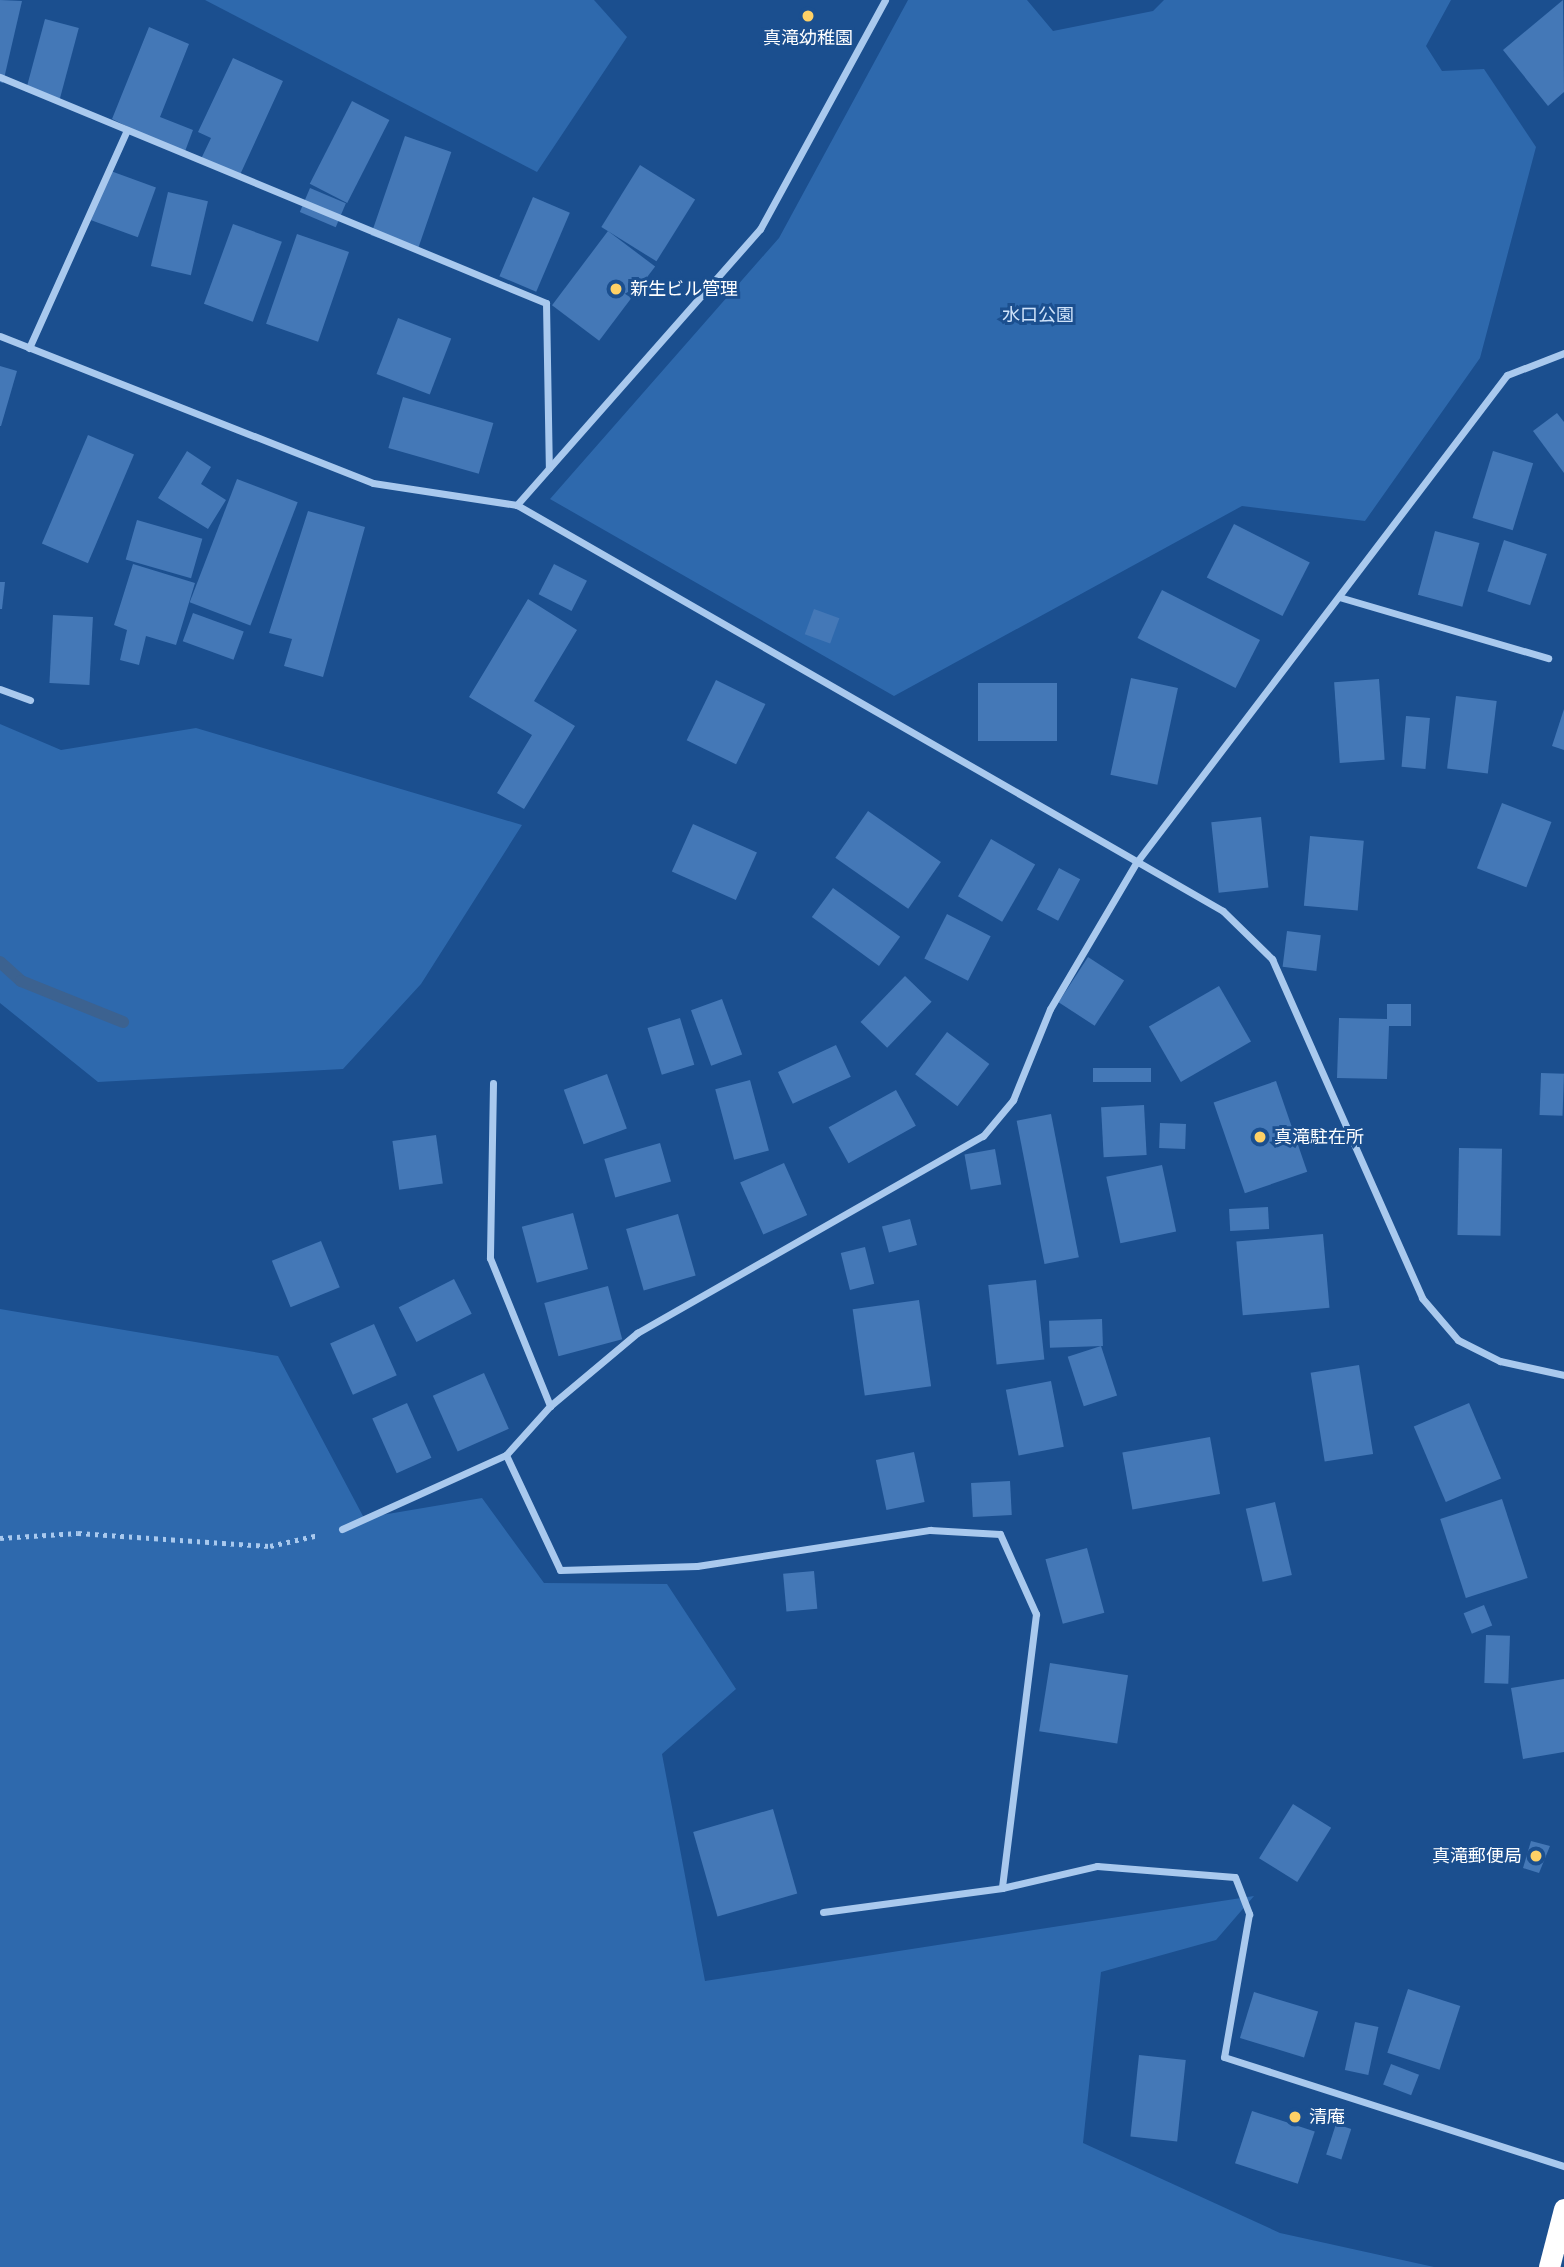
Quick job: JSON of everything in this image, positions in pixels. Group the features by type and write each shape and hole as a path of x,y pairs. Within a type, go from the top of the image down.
{"highway":[{"path":"1549,2267 1564,2209"}],"street":[{"path":"517,505 760,229 885,0"},
{"path":"0,77 546,303 549,469"},
{"path":"29,348 127,130"},
{"path":"0,336 373,483 517,505 1223,911 1272,959 1422,1298 1458,1340 1500,1361 1564,1375"},
{"path":"342,1529 506,1455 550,1406 636,1333 983,1136 1013,1100 1050,1009 1136,863 1507,375 1564,353"},
{"path":"1339,597 1548,658"},
{"path":"0,689 30,700"},
{"path":"493,1083 490,1258 550,1406"},
{"path":"506,1455 560,1570 697,1566 930,1531 1000,1534 1035,1614 1002,1888"},
{"path":"823,1912 1002,1888 1097,1866 1235,1877 1249,1914 1224,2057 1564,2166"}],"path":[{"path":"0,1538 79,1533 270,1546 342,1529"}],"green space":[{"path":"205,0 594,0 627,37 537,172"},
{"name":"水口公園","path":"908,0 1027,0 1053,31 1153,11 1164,0 1451,0 1426,46 1442,71 1484,69 1536,147 1480,358 1365,521 1242,506 894,696 550,499 779,238"},
{"path":"0,724 61,750 196,728 522,825 421,984 343,1069 98,1082 0,1003"},
{"path":"0,1309 278,1356 364,1518 482,1498 544,1583 667,1584 736,1689 662,1754 705,1981 1254,1896 1216,1940 1101,1972 1083,2143 1280,2233 1434,2267 0,2267"}],"building":[{"path":"0,0 22,1 3,83 0,82"},
{"path":"1563,0 1564,92 1548,106 1503,50"},
{"path":"45,19 79,28 59,101 26,91"},
{"path":"149,27 189,44 160,117 193,130 184,154 112,119"},
{"path":"233,58 283,81 239,177 201,159 211,138 198,132"},
{"path":"352,101 389,120 347,203 310,184"},
{"path":"405,136 451,152 417,251 371,235"},
{"path":"640,165 695,199 656,261 601,227"},
{"path":"108,170 156,187 138,237 90,220"},
{"path":"310,188 346,203 336,227 300,212"},
{"path":"168,192 208,201 191,275 151,266"},
{"path":"533,197 570,213 536,292 499,276"},
{"path":"233,224 282,242 253,322 204,304"},
{"path":"608,231 655,267 599,341 552,305"},
{"path":"297,234 349,252 318,342 266,324"},
{"path":"398,318 451,338 430,394 376,374"},
{"path":"0,366 17,371 1,426 0,426"},
{"path":"403,397 493,423 479,474 388,448"},
{"path":"1557,413 1564,422 1564,473 1533,431"},
{"path":"88,435 134,455 88,563 42,544"},
{"path":"187,451 211,467 201,484 226,500 208,529 158,498"},
{"path":"1493,451 1533,463 1513,530 1473,518"},
{"path":"237,479 298,502 250,626 190,602"},
{"path":"308,511 365,527 323,677 284,666 292,639 269,633"},
{"path":"137,520 202,539 191,578 126,559"},
{"path":"1234,524 1310,563 1282,616 1207,577"},
{"path":"1435,531 1479,543 1462,607 1418,595"},
{"path":"1504,540 1547,554 1530,605 1487,591"},
{"path":"133,564 195,583 176,645 146,636 139,665 120,660 127,630 114,625"},
{"path":"554,564 587,581 572,611 539,594"},
{"path":"0,582 5,582 2,609 0,609"},
{"path":"1162,590 1260,640 1235,688 1137,638"},
{"path":"528,599 577,630 534,701 575,726 524,809 497,793 532,735 469,697"},
{"path":"814,609 839,618 830,644 805,634"},
{"path":"193,613 244,631 233,660 183,641"},
{"path":"53,615 93,617 89,685 49,683"},
{"path":"1131,678 1178,688 1157,785 1110,775"},
{"path":"1379,679 1385,760 1340,763 1334,682"},
{"path":"716,680 765,704 736,764 687,740"},
{"path":"978,683 1057,683 1057,741 978,741"},
{"path":"1456,696 1497,701 1488,773 1447,768"},
{"path":"1564,709 1564,750 1552,746"},
{"path":"1406,716 1430,718 1425,769 1402,767"},
{"path":"1502,803 1551,822 1526,887 1477,868"},
{"path":"868,811 941,862 908,909 835,858"},
{"path":"1261,817 1268,888 1219,893 1211,822"},
{"path":"693,824 757,852 736,900 672,872"},
{"path":"1310,836 1364,841 1358,910 1304,906"},
{"path":"991,839 1035,864 1002,922 958,896"},
{"path":"1059,868 1080,879 1058,921 1037,909"},
{"path":"833,888 900,937 879,966 812,917"},
{"path":"947,914 991,936 968,981 924,959"},
{"path":"1287,931 1321,935 1316,971 1283,967"},
{"path":"1088,957 1124,980 1095,1026 1059,1002"},
{"path":"905,976 932,1002 887,1048 861,1022"},
{"path":"1219,986 1251,1041 1181,1082 1149,1026"},
{"path":"722,999 742,1054 711,1066 691,1010"},
{"path":"1387,1004 1411,1004 1411,1026 1389,1026 1387,1079 1337,1078 1339,1018 1387,1019"},
{"path":"680,1018 694,1065 662,1075 647,1028"},
{"path":"947,1032 989,1064 957,1106 915,1074"},
{"path":"836,1045 851,1077 793,1104 778,1072"},
{"path":"1093,1068 1151,1068 1151,1082 1093,1082"},
{"path":"1541,1073 1564,1074 1563,1116 1540,1115"},
{"path":"607,1074 627,1129 584,1144 564,1090"},
{"path":"750,1080 769,1151 734,1160 715,1089"},
{"name":"真滝駐在所","path":"1276,1081 1307,1172 1245,1193 1214,1102"},
{"path":"896,1090 916,1126 849,1163 829,1127"},
{"path":"1144,1105 1147,1155 1104,1157 1101,1107"},
{"path":"1051,1114 1079,1257 1045,1264 1017,1121"},
{"path":"1160,1123 1186,1124 1185,1149 1159,1148"},
{"path":"436,1135 443,1184 399,1190 392,1141"},
{"path":"660,1143 671,1181 615,1197 604,1159"},
{"path":"1459,1148 1502,1149 1500,1236 1457,1235"},
{"path":"995,1149 1001,1184 971,1190 964,1154"},
{"path":"784,1163 807,1215 763,1235 740,1183"},
{"path":"1162,1165 1176,1232 1120,1243 1106,1177"},
{"path":"1268,1207 1269,1229 1230,1231 1229,1209"},
{"path":"573,1213 588,1269 537,1283 522,1227"},
{"path":"678,1214 696,1276 644,1290 626,1229"},
{"path":"910,1219 917,1245 889,1253 882,1227"},
{"path":"1323,1234 1329,1308 1243,1315 1236,1242"},
{"path":"321,1241 340,1287 291,1307 272,1261"},
{"path":"865,1247 874,1284 850,1290 841,1253"},
{"path":"454,1279 472,1314 416,1342 399,1307"},
{"path":"1036,1280 1044,1360 997,1365 988,1285"},
{"path":"608,1286 622,1339 558,1356 544,1303"},
{"path":"919,1300 931,1386 865,1395 853,1309"},
{"path":"1102,1319 1103,1346 1050,1348 1049,1321"},
{"path":"374,1324 397,1375 353,1395 330,1344"},
{"path":"1101,1346 1117,1395 1084,1406 1068,1357"},
{"path":"1359,1365 1373,1454 1325,1462 1311,1373"},
{"path":"484,1373 509,1429 458,1452 433,1396"},
{"path":"1051,1381 1064,1447 1019,1456 1006,1390"},
{"path":"407,1403 431,1458 397,1473 372,1418"},
{"path":"1469,1403 1501,1478 1446,1502 1414,1426"},
{"path":"1210,1437 1220,1494 1132,1510 1122,1452"},
{"path":"914,1452 925,1502 886,1510 876,1460"},
{"path":"1010,1481 1012,1515 973,1517 971,1483"},
{"path":"1502,1499 1528,1578 1466,1598 1440,1519"},
{"path":"1275,1502 1292,1575 1263,1582 1246,1509"},
{"path":"1087,1548 1104,1613 1063,1624 1045,1559"},
{"path":"814,1571 817,1609 786,1612 783,1574"},
{"path":"1484,1605 1492,1625 1472,1634 1464,1613"},
{"path":"1486,1635 1510,1636 1508,1684 1484,1683"},
{"path":"1050,1663 1128,1675 1117,1744 1039,1731"},
{"path":"1564,1679 1564,1752 1523,1759 1511,1688"},
{"path":"1293,1804 1331,1828 1297,1882 1259,1858"},
{"path":"773,1809 797,1894 717,1916 693,1832"},
{"path":"1531,1841 1550,1846 1539,1873 1523,1868"},
{"path":"1408,1989 1460,2006 1440,2070 1387,2053"},
{"path":"1254,1992 1318,2012 1304,2057 1240,2038"},
{"path":"1355,2022 1378,2027 1368,2075 1345,2070"},
{"path":"1139,2055 1186,2060 1177,2141 1130,2137"},
{"path":"1391,2064 1419,2075 1411,2095 1383,2085"},
{"path":"1252,2111 1315,2131 1298,2184 1235,2163"},
{"path":"1336,2124 1351,2129 1341,2159 1326,2154"}],"waterway":[{"path":"0,962 21,981 123,1022"}],"place":[{"name":"真滝幼稚園","path":"808,16"},
{"name":"新生ビル管理","path":"616,289"},
{"name":"真滝駐在所","path":"1260,1137"},
{"name":"真滝郵便局","path":"1536,1856"},
{"name":"清庵","path":"1295,2117"}]}
